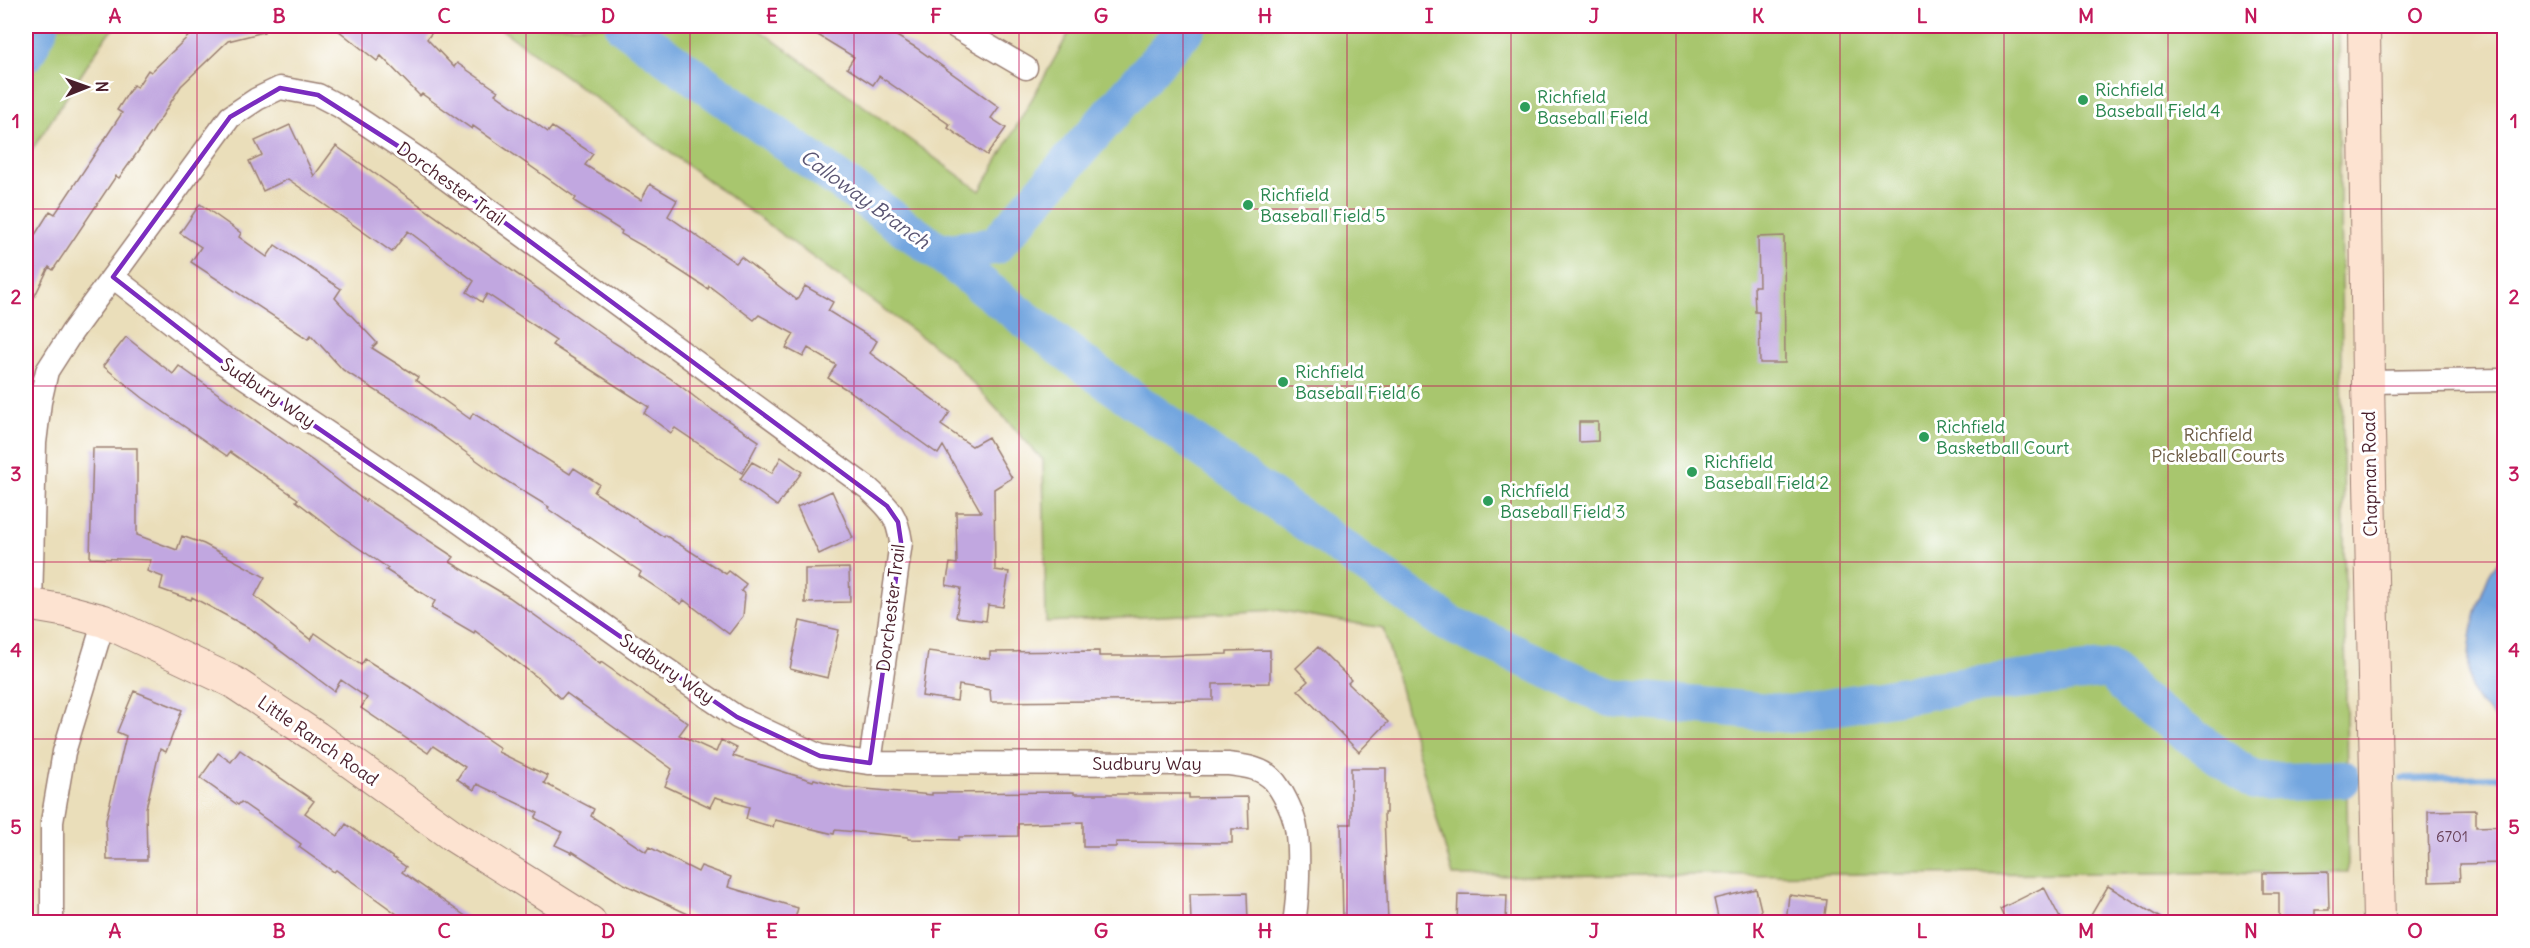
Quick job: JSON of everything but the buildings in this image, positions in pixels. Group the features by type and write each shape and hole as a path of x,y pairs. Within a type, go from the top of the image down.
{"street":[{"path":"954,26 1026,68"},
{"name":"Chapman Road","path":"2364,26 2368,382 2379,922"},
{"name":"Dorchester Trail","path":"28,604 35,443 40,402 47,371 72,332 230,117 257,99 280,88 318,95 341,107 442,176 860,482 887,506 898,522 900,542 870,763"},
{"name":"Sudbury Way","path":"113,277 222,362 444,511 647,656 737,717 820,756 870,763 1250,766 1275,781 1295,820 1297,860 1294,922"},
{"path":"2368,382 2505,380"},
{"name":"Little Ranch Road","path":"28,604 104,621 233,682 316,737 453,835 590,922"},
{"path":"52,922 52,822 64,752 104,621"}],"highlighted area":[{"path":"280,88 318,95 423,162 887,506 898,522 901,542 870,763 820,756 737,717 222,362 113,277 230,117"}],"green space":[{"path":"26,26 118,26 107,35 26,159"},
{"name":"Richfield Pickleball Courts","path":"497,26 754,26 980,191 1073,26 2338,26 2348,872 1453,876 1383,628 1277,610 1046,622 1043,460 949,357"}],"water":[{"path":"2504,554 2504,719 2496,720 2475,696 2471,687 2469,660 2472,631 2483,589 2491,571"}],"waterway":[{"name":"Calloway Branch","path":"26,53 40,26"},
{"path":"624,26 940,253 1083,364 1448,623 1611,698 1790,714 1934,690 2110,669 2137,698 2256,782 2342,779"},
{"name":"Calloway Branch","path":"940,253 995,246 1188,26"},
{"path":"2402,779 2504,777"}],"place":[{"name":"Richfield Baseball Field 4","path":"2083,100"},
{"name":"Richfield Baseball Field","path":"1525,107"},
{"name":"Richfield Baseball Field 5","path":"1248,205"},
{"name":"Richfield Baseball Field 6","path":"1283,382"},
{"name":"Richfield Basketball Court","path":"1924,437"},
{"name":"Richfield Baseball Field 2","path":"1692,472"},
{"name":"Richfield Baseball Field 3","path":"1488,501"}]}
